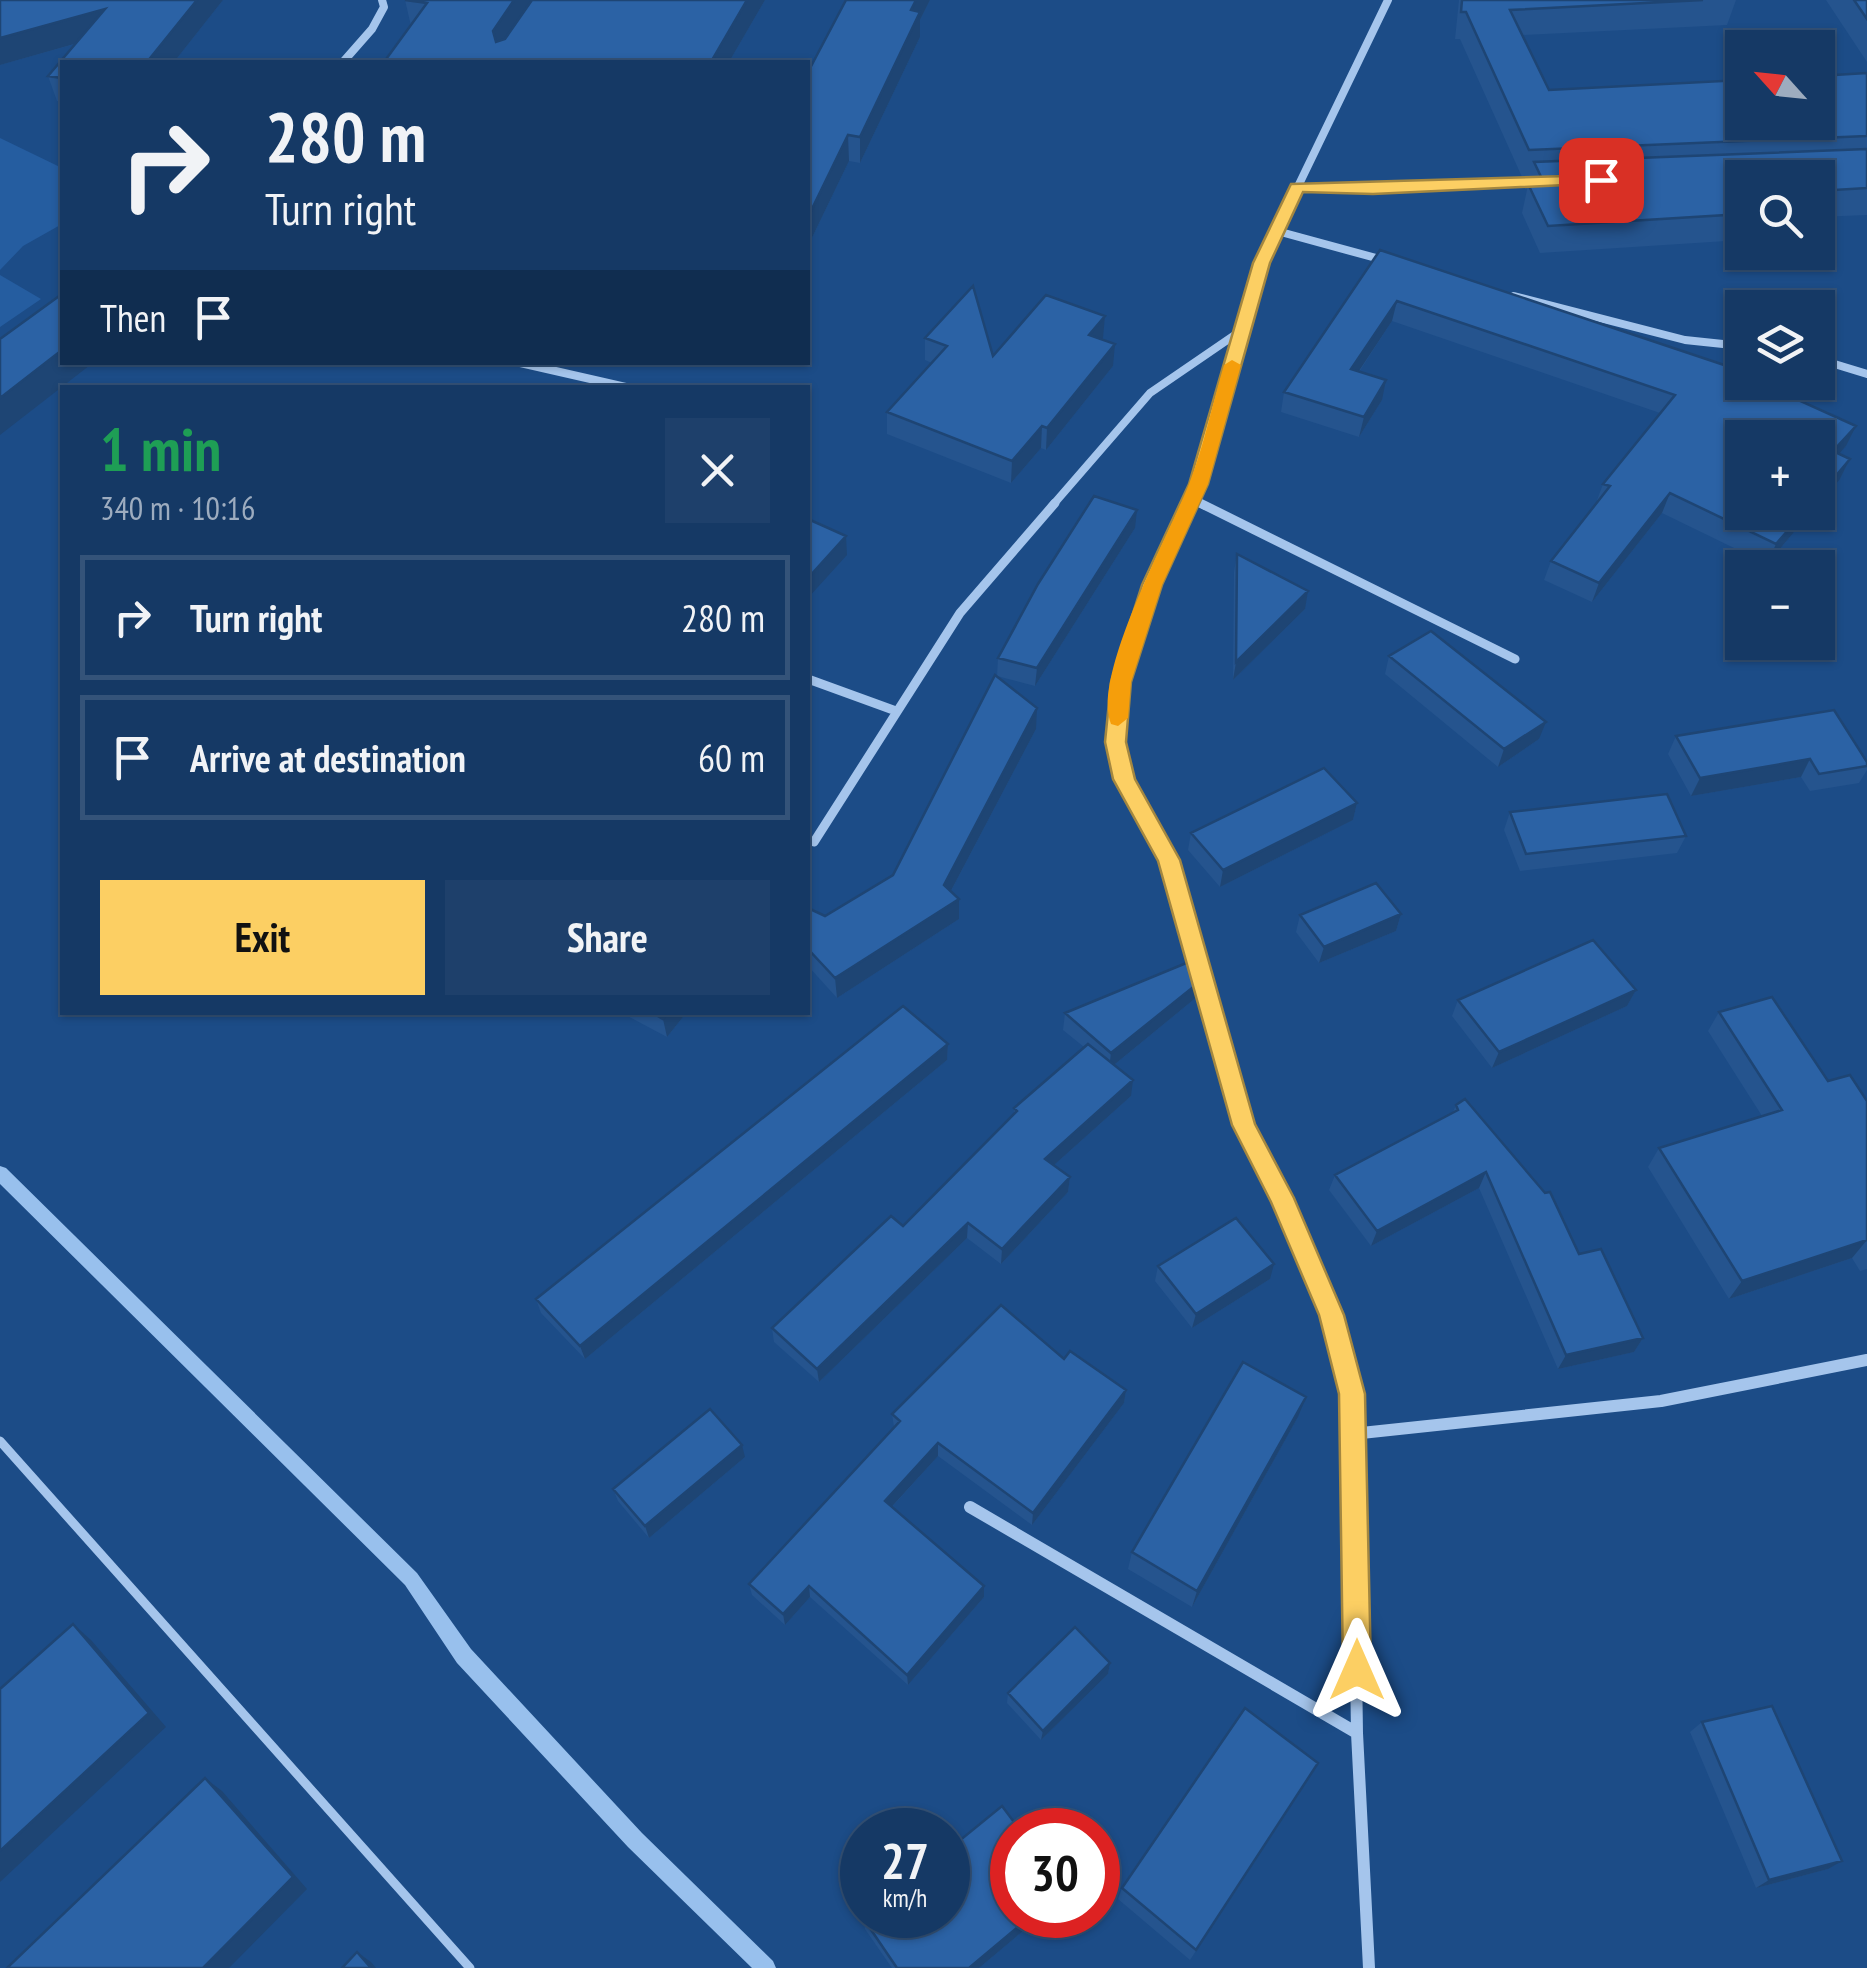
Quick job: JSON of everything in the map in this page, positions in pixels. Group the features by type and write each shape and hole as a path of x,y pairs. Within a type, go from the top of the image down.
{"street":[{"path":"345,60 372,29 384,8 382,0"},
{"path":"1368,1968 1358,1733 1352,1394 1332,1315 1282,1198 1244,1125 1169,860 1124,779 1116,742 1121,682 1152,585 1192,499 1261,263 1388,0"},
{"path":"1277,230 1404,266"},
{"path":"1495,290 1685,340 1725,344"},
{"path":"814,842 960,613 1150,393 1243,329"},
{"path":"1835,364 1867,374"},
{"path":"529,365 617,385"},
{"path":"1192,499 1515,659"},
{"path":"810,680 896,711"},
{"path":"1352,1434 1661,1401 1867,1360"},
{"path":"970,1507 1358,1733"}],"lane":[{"path":"1297,187 1373,189 1551,182"},
{"path":"0,1441 470,1968"}],"shaded area":[{"path":"0,138 60,167 60,225 23,246 0,270"},
{"path":"0,275 41,299 0,327"}],"building":[{"path":"0,0 197,0 149,60 62,60 105,9 0,38"},
{"path":"405,0 514,0 493,31 496,42 505,39 532,0 747,0 712,60 385,60 427,3"},
{"path":"846,0 916,0 911,10 920,12 860,137 848,135 810,213 810,68"},
{"path":"1462,0 1703,0 1510,10 1549,90 1725,81 1725,140 1770,140 1529,150 1466,12 1461,12"},
{"path":"1854,0 1867,0 1867,19"},
{"path":"60,62 60,78 48,76"},
{"path":"1867,73 1867,136 1835,137 1835,75"},
{"path":"1867,149 1867,188 1835,190 1835,160 1725,160 1725,215 1548,226 1529,186 1545,185 1534,162"},
{"path":"1380,250 1725,365 1725,400 1798,400 1856,426 1835,449 1835,420 1725,420 1725,519 1670,493 1599,583 1551,561 1610,486 1603,484 1675,395 1397,301 1351,369 1386,380 1364,417 1284,392"},
{"path":"973,286 993,356 1046,295 1105,316 1089,335 1115,344 1047,428 1042,426 1012,461 887,412 947,346 925,338"},
{"path":"60,295 60,352 0,398 0,339"},
{"path":"1835,452 1850,459 1835,477"},
{"path":"1094,496 1137,510 1037,668 998,658 1038,584"},
{"path":"810,520 846,536 810,576"},
{"path":"1747,530 1788,530 1776,544"},
{"path":"1237,554 1308,591 1236,662"},
{"path":"1431,631 1546,722 1504,749 1389,656"},
{"path":"995,675 1037,708 944,885 959,899 835,978 810,951 810,909 825,916 893,875"},
{"path":"1834,710 1867,766 1819,774 1810,759 1700,778 1676,736"},
{"path":"1324,768 1357,803 1223,870 1191,833"},
{"path":"1667,794 1686,836 1526,854 1510,812"},
{"path":"1376,883 1401,914 1324,947 1300,915"},
{"path":"1593,940 1636,990 1499,1052 1458,1000"},
{"path":"1196,959 1202,980 1111,1053 1065,1013"},
{"path":"1772,997 1828,1081 1850,1075 1867,1101 1867,1240 1742,1281 1659,1148 1782,1110 1719,1012"},
{"path":"903,1006 948,1044 580,1346 536,1299"},
{"path":"1088,1044 1133,1080 1045,1159 1070,1177 1002,1249 968,1223 817,1369 772,1328 891,1216 903,1226 1017,1111 1014,1108"},
{"path":"1465,1099 1545,1193 1550,1192 1579,1254 1601,1249 1643,1338 1566,1355 1486,1172 1377,1231 1335,1175 1458,1110 1456,1105"},
{"path":"1236,1218 1274,1264 1196,1314 1158,1266"},
{"path":"1001,1305 1064,1359 1070,1351 1126,1390 1033,1513 938,1443 885,1501 984,1586 907,1675 809,1586 783,1614 749,1584 900,1421 892,1414"},
{"path":"1243,1362 1306,1397 1197,1591 1132,1552"},
{"path":"710,1409 742,1445 645,1526 613,1489"},
{"path":"73,1624 149,1713 0,1851 0,1689"},
{"path":"1075,1627 1110,1663 1043,1731 1008,1693"},
{"path":"1772,1706 1842,1861 1769,1880 1702,1722"},
{"path":"1245,1708 1318,1763 1196,1950 1122,1888"},
{"path":"205,1778 293,1877 203,1968 7,1968"},
{"path":"990,1816 990,1938 1005,1938 969,1968 897,1968 877,1938 970,1938 970,1832"},
{"path":"357,1952 371,1968 342,1968"}],"waterway":[{"path":"0,1173 411,1579 464,1656 635,1840 766,1968"}],"slow traffic":[{"path":"1118,718 1121,682 1152,585 1199,484 1232,365"}],"route":[{"path":"1357,1670 1352,1394 1332,1315 1282,1198 1244,1125 1169,860 1124,779 1116,742 1121,682 1152,585 1199,484 1261,263 1297,187 1373,189 1601,180"}]}
